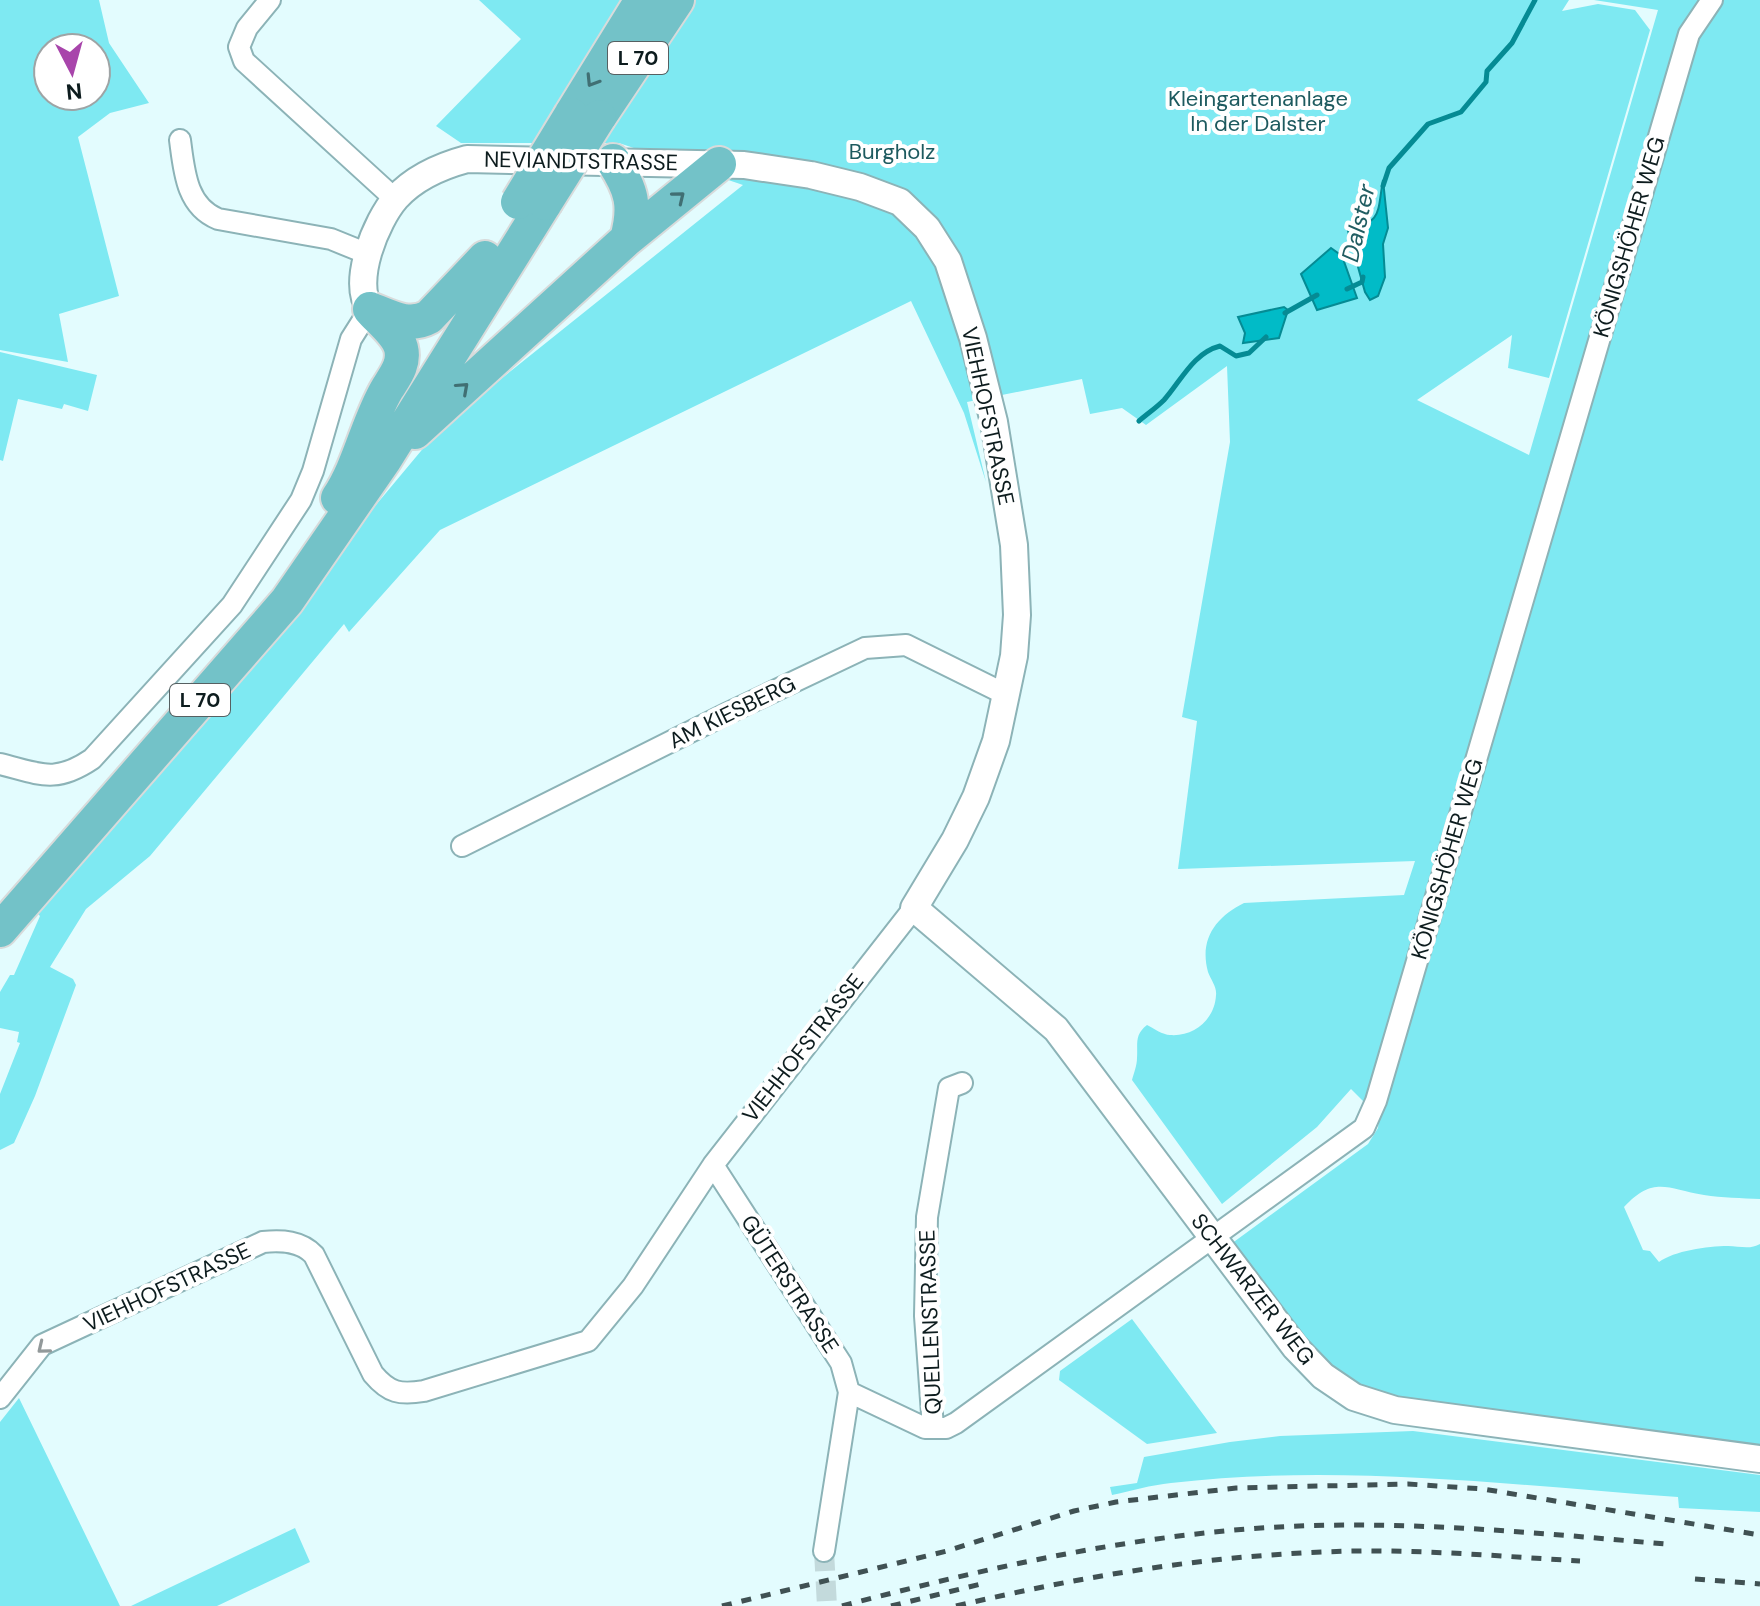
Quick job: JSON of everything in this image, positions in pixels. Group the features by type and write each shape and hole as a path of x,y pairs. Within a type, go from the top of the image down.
{"highway":[{"name":"L 70","path":"0,930 287,601 385,459 531,203 585,116 642,0"},
{"name":"L 70","path":"585,116 677,0"},
{"path":"613,161 624,177 632,199 632,219 627,239"},
{"name":"L 70","path":"385,459 627,239 732,164"},
{"name":"L 70","path":"0,918 22,883 72,821 273,591 347,485 485,258 531,203"},
{"path":"370,309 400,320 420,322 429,317 485,258"},
{"path":"347,485 368,427 402,365 402,350 397,338 370,309"}],"street":[{"path":"270,0 247,28 239,47 244,61 395,199"},
{"name":"KÖNIGSHÖHER WEG","path":"933,1428 946,1428 956,1423 1364,1128 1371,1115 1689,34 1712,0"},
{"path":"180,140 184,174 196,203 205,214 331,239 368,254"},
{"name":"NEVIANDTSTRASSE","path":"370,309 363,291 363,273 376,231 395,199 418,179 443,165 467,159 732,164"},
{"name":"VIEHHOFSTRASSE","path":"0,1398 42,1345 263,1242 292,1242 306,1247 314,1255 363,1357 383,1386 393,1393 424,1391 588,1341 633,1286 713,1165 914,908 938,871 976,797 996,741 1007,695 1017,615 1014,545 994,422 973,338 948,261 927,228 900,202 860,187 811,175 732,164"},
{"path":"0,764 49,776 72,773 92,759 232,605 301,500 313,471 351,339 370,309"},
{"name":"AM KIESBERG","path":"462,846 865,648 906,645 1007,695"},
{"name":"SCHWARZER WEG","path":"914,908 1056,1029 1295,1347 1323,1376 1354,1397 1395,1410 1760,1459"},
{"name":"QUELLENSTRASSE","path":"933,1428 925,1316 927,1217 949,1088 962,1083"},
{"name":"GÜTERSTRASSE","path":"713,1165 841,1363 849,1392 824,1551"},
{"path":"849,1392 925,1428 933,1428"}],"green space":[{"path":"0,0 99,0 106,32 32,32 32,112 112,112 112,48 149,103 110,113 78,137 119,296 59,314 68,362 0,350"},
{"path":"479,0 1569,0 1562,11 1598,4 1635,10 1650,30 1549,378 1508,368 1512,335 1417,400 1529,455 1658,10 1594,0 1760,0 1760,1199 1711,1196 1661,1187 1644,1191 1624,1207 1643,1250 1650,1251 1659,1262 1691,1250 1760,1244 1760,1448 1423,1401 1369,1390 1344,1378 1323,1362 1231,1244 1368,1144 1378,1128 1379,1117 1351,1089 1317,1127 1222,1204 1132,1080 1140,1032 1147,1025 1164,1034 1179,1035 1195,1030 1207,1019 1215,1004 1216,992 1206,960 1208,939 1218,922 1234,909 1244,903 1404,895 1415,861 1178,869 1197,721 1182,717 1230,442 1227,366 1146,425 1122,408 1090,414 1082,379 967,402 986,482 964,413 911,301 440,530 349,632 344,624 150,856 86,909 50,967 73,979 76,985 14,1143 0,1150 0,1094 20,1043 17,1042 19,1032 0,1028 0,992 10,975 14,975 40,916 36,912 441,427 743,185 619,143 461,143 436,126 521,39"},
{"path":"0,352 97,375 88,411 64,404 62,409 18,399 3,461 0,460"},
{"path":"1132,1319 1217,1433 1147,1444 1059,1380 1060,1371"},
{"path":"19,1398 120,1606 0,1606 0,1422"},
{"path":"1413,1431 1760,1475 1760,1512 1679,1508 1678,1497 1361,1475 1234,1477 1164,1484 1112,1495 1110,1487 1137,1483 1144,1457 1280,1436"},
{"path":"295,1528 310,1562 217,1606 131,1606"}],"shaded area":[{"path":"1383,180 1388,228 1383,244 1385,277 1378,296 1370,300 1348,231 1373,219 1379,208"},
{"path":"1331,248 1342,256 1357,298 1317,310 1301,274"},
{"path":"1284,307 1288,310 1279,338 1243,343 1245,333 1238,317"}],"waterway":[{"name":"Dalster","path":"1383,186 1389,168 1428,124 1461,112 1486,82 1487,71 1512,43 1535,0"},
{"name":"Dalster","path":"1347,289 1362,282 1363,277"},
{"name":"Dalster","path":"1285,313 1317,295"},
{"name":"Dalster","path":"1139,421 1164,400 1202,355 1220,346 1236,356 1249,353 1266,337"}],"tunnel":[{"path":"824,1551 827,1606"}],"railway":[{"path":"722,1606 947,1551 1074,1511 1116,1502 1236,1488 1408,1484 1483,1489 1760,1535"},
{"path":"842,1606 1043,1558 1144,1541 1247,1529 1404,1526 1665,1544"},
{"path":"956,1606 1138,1570 1230,1558 1387,1551 1580,1561"},
{"path":"1695,1579 1760,1584"},
{"path":"891,1606 985,1583"}],"park label":[{"name":"Kleingartenanlage In der Dalster","path":"1258,110"},
{"name":"Burgholz","path":"892,151"}]}
